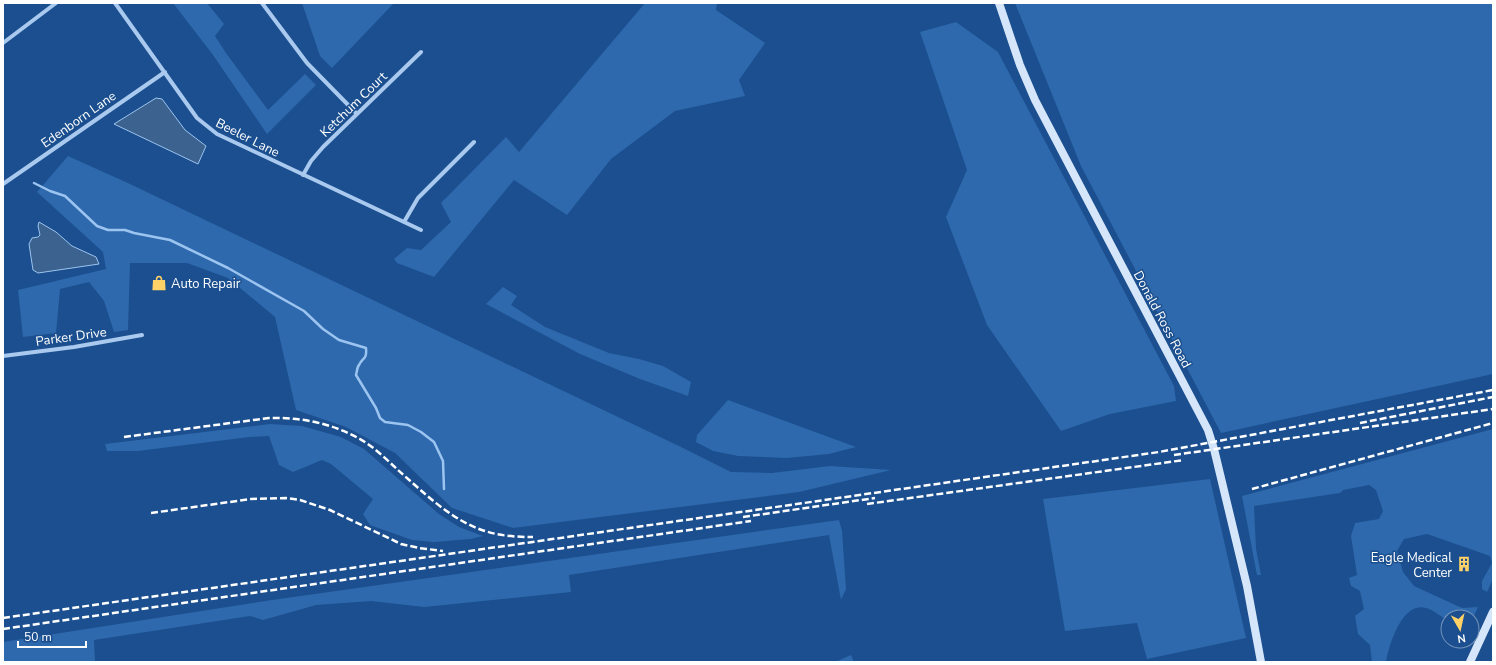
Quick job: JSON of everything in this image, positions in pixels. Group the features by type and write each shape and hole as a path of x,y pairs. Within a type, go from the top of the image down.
{"street":[{"path":"3,43 56,3"},
{"name":"Beeler Lane","path":"115,3 197,118 204,125 217,134 421,230"},
{"path":"262,3 307,63 357,114"},
{"name":"Donald Ross Road","path":"999,3 1020,65 1041,113 1208,430 1214,449 1247,586 1261,662"},
{"name":"Ketchum Court","path":"303,175 315,155 421,52"},
{"name":"Edenborn Lane","path":"3,184 165,72"},
{"path":"404,222 418,198 474,142"},
{"name":"Parker Drive","path":"3,356 74,347 142,336"},
{"path":"1470,662 1493,612"}],"shaded area":[{"path":"173,3 207,3 224,24 215,36 268,110 305,74 316,85 267,134 213,55"},
{"path":"302,3 394,3 332,68 320,56"},
{"path":"645,3 717,3 716,10 765,43 739,80 745,96 675,111 611,159 567,215 514,180 434,277 397,263 394,259 407,248 421,250 451,222 441,203 506,137 519,152"},
{"path":"1015,3 1493,3 1493,374 1221,433 1081,166"},
{"path":"956,22 998,52 1174,386 1176,401 1110,414 1061,431 987,325 946,217 967,170 920,32"},
{"path":"156,98 162,99 185,130 206,146 198,164 114,124"},
{"path":"68,156 130,184 731,472 772,473 830,466 891,470 799,492 513,528 452,508 395,453 346,427 296,410 275,317 228,278 187,263 130,263 128,330 114,332 104,301 89,282 60,289 56,333 23,337 18,290 106,269 103,252 37,192"},
{"path":"39,222 56,232 72,246 96,257 99,264 38,273 33,270 29,244 32,238 40,235 38,226"},
{"path":"503,287 517,296 511,305 545,327 609,353 663,366 691,382 688,396 640,379 580,354 486,304"},
{"path":"728,400 856,447 829,454 787,458 738,456 713,451 696,442 697,435"},
{"path":"270,424 302,426 341,437 364,449 439,514 459,527 483,536 471,539 434,542 412,540 370,525 363,514 373,499 331,464 322,460 293,472 279,465 269,436 249,437 138,451 107,451 105,444"},
{"path":"1493,429 1493,579 1487,592 1482,589 1482,581 1492,563 1490,556 1427,534 1404,539 1397,551 1403,572 1414,586 1462,608 1478,607 1477,609 1440,609 1440,615 1426,608 1418,608 1410,611 1398,626 1390,645 1386,662 1372,662 1370,645 1358,634 1355,616 1364,609 1360,591 1351,586 1349,578 1357,575 1351,536 1355,523 1379,519 1383,511 1376,490 1369,485 1343,490 1340,493 1254,506 1256,549 1261,575 1257,575 1242,496"},
{"path":"1210,479 1246,638 1147,659 1137,623 1065,631 1043,499"},
{"path":"839,520 842,531 846,589 841,600 829,535 569,575 571,592 424,607 371,601 316,605 263,620 250,616 94,640 95,662 3,662 3,642 272,600"},
{"path":"851,655 854,662 835,662"}],"waterway":[{"path":"34,183 65,196 97,226 108,230 125,230 170,240 228,268 304,311 323,329 339,340 366,348 365,357 360,362 356,375 376,408 380,418 385,422 408,425 421,432 434,442 443,461 444,489"}],"railway":[{"path":"3,618 1159,452 1493,390"},
{"path":"1360,423 1493,397"},
{"path":"1174,455 1493,409"},
{"path":"124,437 269,418 315,422 337,428 368,444 438,505 461,520 491,533 509,536 533,537"},
{"path":"1252,489 1493,423"},
{"path":"867,504 1184,460"},
{"path":"151,513 251,499 286,498 300,500 330,510 401,544 443,551"},
{"path":"743,517 875,498"},
{"path":"3,629 751,521"}],"place":[{"name":"Auto Repair","path":"159,283"},
{"name":"Eagle Medical Center","path":"1464,564"}]}
